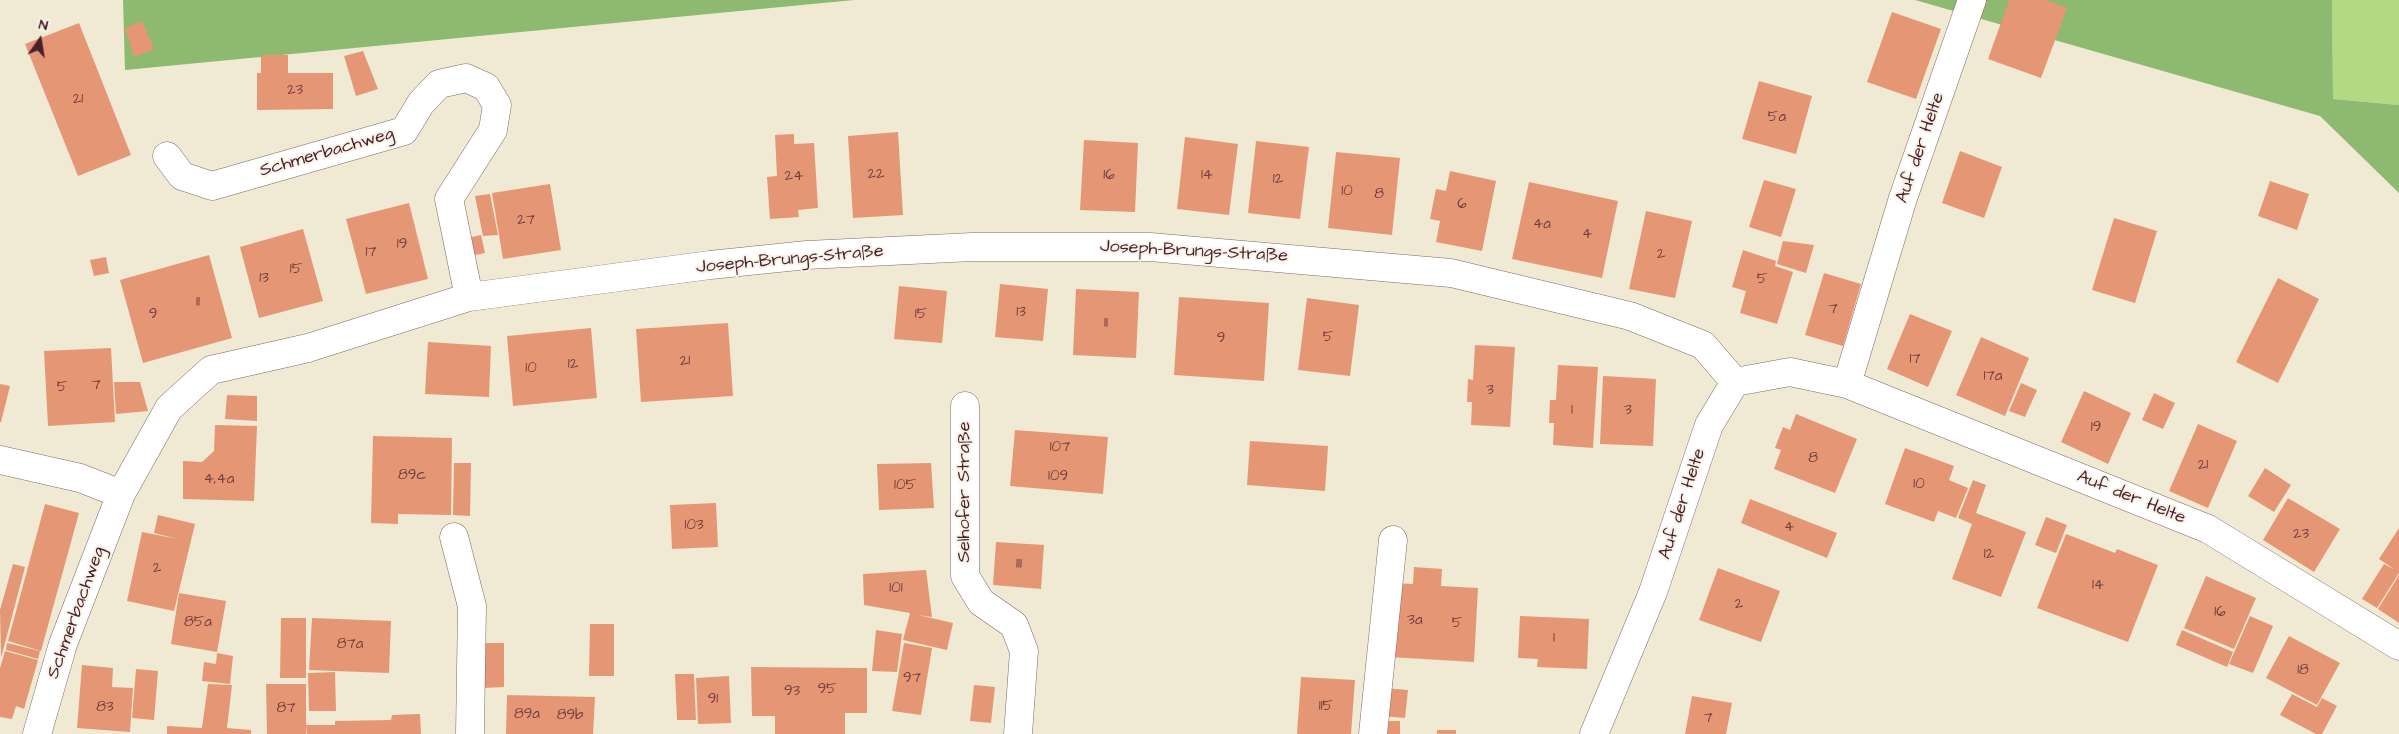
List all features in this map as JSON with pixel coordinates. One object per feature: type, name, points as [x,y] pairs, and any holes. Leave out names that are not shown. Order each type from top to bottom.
[{"type":"street","name":"Auf der Helte","points":[[1847,384],[1903,198],[1972,0]]},
{"type":"street","name":"Schmerbachweg","points":[[167,156],[182,176],[212,186],[404,130],[421,103],[439,84],[466,78],[486,87],[497,105],[493,130],[449,199],[469,297]]},
{"type":"street","name":"Joseph-Brungs-Straße","points":[[627,277],[710,265],[807,255],[972,247],[1150,247],[1451,272],[1630,316],[1703,345],[1735,382]]},
{"type":"street","name":"Schmerbachweg","points":[[37,734],[63,644],[121,494],[169,408],[211,370],[308,348],[469,297],[627,277]]},
{"type":"street","name":"Auf der Helte","points":[[1594,734],[1653,592],[1709,425],[1735,382],[1790,372],[1847,384],[2208,528],[2399,646]]},
{"type":"street","name":"Selhofer Straße","points":[[964,406],[965,576],[981,602],[1014,625],[1024,651],[1018,734]]},
{"type":"street","points":[[0,460],[80,478],[121,494]]},
{"type":"street","points":[[454,537],[472,606],[470,734]]},
{"type":"street","points":[[1373,734],[1393,540]]},
{"type":"green space","points":[[123,0],[854,0],[125,70]]},
{"type":"green space","points":[[1915,0],[2332,0],[2333,99],[2399,105],[2399,193],[2320,116]]},
{"type":"green space","points":[[2332,0],[2399,0],[2399,105],[2333,99]]},
{"type":"building","points":[[2009,0],[2046,0],[2067,8],[2041,78],[1988,59]]},
{"type":"building","points":[[1892,12],[1941,29],[1916,99],[1867,82]]},
{"type":"building","points":[[142,21],[154,49],[134,57],[125,28]]},
{"type":"building","points":[[79,23],[131,155],[78,176],[25,44]]},
{"type":"building","points":[[363,51],[378,89],[356,96],[344,56]]},
{"type":"building","points":[[261,55],[288,55],[288,73],[333,73],[333,109],[257,110],[257,73],[261,73]]},
{"type":"building","points":[[1759,81],[1812,96],[1796,154],[1742,139]]},
{"type":"building","points":[[898,132],[903,215],[853,218],[848,136]]},
{"type":"building","points":[[794,134],[794,144],[814,143],[818,208],[798,210],[799,217],[770,219],[767,177],[777,176],[775,135]]},
{"type":"building","points":[[1185,137],[1238,144],[1229,215],[1177,209]]},
{"type":"building","points":[[1084,140],[1138,143],[1135,212],[1080,210]]},
{"type":"building","points":[[1256,141],[1309,147],[1300,219],[1248,213]]},
{"type":"building","points":[[1960,151],[2002,167],[1984,218],[1942,203]]},
{"type":"building","points":[[1336,152],[1400,158],[1392,235],[1328,228]]},
{"type":"building","points":[[1450,171],[1496,181],[1482,251],[1436,242],[1440,221],[1430,219],[1436,189],[1446,191]]},
{"type":"building","points":[[1764,180],[1796,189],[1781,237],[1749,227]]},
{"type":"building","points":[[2270,181],[2309,194],[2297,230],[2258,216]]},
{"type":"building","points":[[1529,182],[1618,201],[1602,278],[1512,259]]},
{"type":"building","points":[[550,184],[561,250],[503,259],[492,193]]},
{"type":"building","points":[[490,194],[498,235],[483,236],[475,196]]},
{"type":"building","points":[[409,203],[428,279],[366,294],[346,219]]},
{"type":"building","points":[[1646,211],[1692,221],[1675,298],[1629,289]]},
{"type":"building","points":[[2114,218],[2157,231],[2135,303],[2092,290]]},
{"type":"building","points":[[303,229],[323,301],[259,318],[240,247]]},
{"type":"building","points":[[481,235],[485,253],[471,256],[467,238]]},
{"type":"building","points":[[1783,241],[1814,245],[1806,273],[1777,264]]},
{"type":"building","points":[[1743,250],[1776,261],[1775,266],[1793,272],[1777,324],[1740,313],[1746,291],[1732,287]]},
{"type":"building","points":[[209,255],[232,338],[143,363],[120,280]]},
{"type":"building","points":[[106,257],[109,273],[94,276],[90,260]]},
{"type":"building","points":[[1824,273],[1861,284],[1843,346],[1805,335]]},
{"type":"building","points":[[2278,278],[2319,299],[2278,383],[2236,362]]},
{"type":"building","points":[[1000,284],[1048,289],[1043,341],[995,337]]},
{"type":"building","points":[[899,286],[947,291],[942,343],[894,339]]},
{"type":"building","points":[[1076,289],[1139,292],[1136,358],[1073,355]]},
{"type":"building","points":[[1179,297],[1269,303],[1264,381],[1174,375]]},
{"type":"building","points":[[1307,298],[1359,305],[1350,376],[1298,370]]},
{"type":"building","points":[[1910,314],[1952,331],[1928,387],[1887,369]]},
{"type":"building","points":[[728,323],[733,396],[641,402],[636,329]]},
{"type":"building","points":[[591,328],[597,398],[513,406],[507,336]]},
{"type":"building","points":[[1981,337],[2029,358],[2005,416],[1956,395]]},
{"type":"building","points":[[428,342],[491,346],[489,397],[425,394]]},
{"type":"building","points":[[1475,345],[1515,347],[1510,427],[1471,425],[1472,402],[1467,402],[1468,379],[1473,380]]},
{"type":"building","points":[[111,348],[115,422],[48,426],[44,351]]},
{"type":"building","points":[[1558,365],[1598,367],[1593,448],[1553,445],[1554,423],[1549,423],[1550,400],[1556,400]]},
{"type":"building","points":[[1603,376],[1656,379],[1653,446],[1600,444]]},
{"type":"building","points":[[114,382],[140,382],[148,411],[116,414]]},
{"type":"building","points":[[2021,383],[2037,390],[2025,417],[2009,411]]},
{"type":"building","points":[[0,384],[10,386],[1,422],[0,422]]},
{"type":"building","points":[[2084,391],[2131,413],[2108,464],[2061,442]]},
{"type":"building","points":[[2154,393],[2175,403],[2163,429],[2142,420]]},
{"type":"building","points":[[227,395],[257,396],[257,421],[225,419]]},
{"type":"building","points":[[1796,414],[1857,439],[1835,493],[1774,469],[1781,450],[1775,448],[1783,427],[1790,430]]},
{"type":"building","points":[[2198,424],[2237,441],[2208,508],[2169,491]]},
{"type":"building","points":[[215,425],[257,426],[254,501],[183,499],[183,461],[202,462],[214,451]]},
{"type":"building","points":[[1015,430],[1108,437],[1103,494],[1010,486]]},
{"type":"building","points":[[373,436],[452,438],[451,515],[398,514],[398,524],[371,523]]},
{"type":"building","points":[[1250,441],[1328,446],[1325,491],[1247,485]]},
{"type":"building","points":[[1905,448],[1954,466],[1949,480],[1968,488],[1956,518],[1938,511],[1934,522],[1885,504]]},
{"type":"building","points":[[454,463],[471,463],[470,516],[453,515]]},
{"type":"building","points":[[931,463],[934,508],[879,510],[877,464]]},
{"type":"building","points":[[2265,468],[2291,485],[2274,512],[2248,496]]},
{"type":"building","points":[[1973,480],[1986,485],[1976,513],[2026,532],[2001,597],[1952,579],[1972,524],[1958,518]]},
{"type":"building","points":[[2288,498],[2340,529],[2314,572],[2263,540]]},
{"type":"building","points":[[1750,499],[1837,533],[1827,558],[1741,523]]},
{"type":"building","points":[[716,503],[718,547],[672,549],[670,505]]},
{"type":"building","points":[[45,504],[79,513],[41,651],[8,641]]},
{"type":"building","points":[[158,515],[195,524],[174,611],[127,601],[142,532],[178,539],[154,533]]},
{"type":"building","points":[[2046,517],[2067,525],[2056,553],[2035,545]]},
{"type":"building","points":[[2399,528],[2399,573],[2377,608],[2362,599],[2384,564],[2394,569],[2379,559]]},
{"type":"building","points":[[2066,534],[2115,553],[2117,549],[2158,565],[2128,642],[2037,608]]},
{"type":"building","points":[[996,542],[1044,545],[1041,589],[993,585]]},
{"type":"building","points":[[13,564],[25,567],[1,658],[0,610]]},
{"type":"building","points":[[1414,567],[1442,569],[1441,586],[1478,588],[1474,662],[1389,657],[1394,583],[1413,584]]},
{"type":"building","points":[[1718,568],[1780,591],[1761,642],[1699,620]]},
{"type":"building","points":[[926,570],[932,617],[918,615],[953,623],[947,650],[903,640],[910,613],[864,605],[863,574]]},
{"type":"building","points":[[2399,575],[2399,623],[2378,609]]},
{"type":"building","points":[[2206,576],[2256,598],[2234,649],[2184,628]]},
{"type":"building","points":[[179,593],[226,601],[217,652],[171,644]]},
{"type":"building","points":[[1520,616],[1589,619],[1587,669],[1537,667],[1538,659],[1518,658]]},
{"type":"building","points":[[2250,616],[2273,626],[2253,673],[2229,664]]},
{"type":"building","points":[[281,618],[306,618],[306,678],[280,678]]},
{"type":"building","points":[[312,618],[391,621],[389,673],[309,670]]},
{"type":"building","points":[[590,624],[614,624],[614,676],[589,676]]},
{"type":"building","points":[[876,630],[902,634],[897,672],[872,671]]},
{"type":"building","points":[[2182,630],[2233,652],[2227,667],[2176,645]]},
{"type":"building","points":[[2289,636],[2340,663],[2317,705],[2266,678]]},
{"type":"building","points":[[7,643],[40,651],[38,659],[6,650]]},
{"type":"building","points":[[483,643],[504,643],[504,687],[483,688]]},
{"type":"building","points":[[904,643],[932,648],[921,715],[892,711]]},
{"type":"building","points":[[5,651],[38,660],[24,709],[16,706],[12,719],[0,717],[0,668]]},
{"type":"building","points":[[217,653],[233,656],[230,684],[202,681],[204,662],[216,664]]},
{"type":"building","points":[[82,665],[113,668],[112,687],[133,688],[130,732],[77,728]]},
{"type":"building","points":[[751,667],[867,668],[867,713],[845,713],[845,734],[775,734],[775,716],[752,716]]},
{"type":"building","points":[[136,669],[158,671],[154,720],[132,718]]},
{"type":"building","points":[[335,672],[336,711],[309,711],[308,673]]},
{"type":"building","points":[[675,674],[694,674],[696,720],[677,720]]},
{"type":"building","points":[[729,676],[731,723],[698,724],[696,678]]},
{"type":"building","points":[[1301,677],[1355,680],[1351,734],[1297,734]]},
{"type":"building","points":[[208,684],[232,685],[227,728],[251,730],[251,734],[167,734],[167,726],[202,728]]},
{"type":"building","points":[[266,684],[306,684],[306,734],[267,734]]},
{"type":"building","points":[[974,685],[995,687],[991,723],[970,721]]},
{"type":"building","points":[[1384,688],[1408,690],[1405,718],[1382,716]]},
{"type":"building","points":[[2292,694],[2317,707],[2322,698],[2337,706],[2322,734],[2316,734],[2280,715]]},
{"type":"building","points":[[507,695],[595,697],[593,734],[506,734]]},
{"type":"building","points":[[1692,696],[1732,703],[1726,734],[1685,734]]},
{"type":"building","points":[[420,714],[421,734],[307,734],[306,725],[335,725],[335,721],[391,720],[392,715]]},
{"type":"building","points":[[1376,721],[1400,721],[1400,734],[1376,734]]},
{"type":"building","points":[[1437,730],[1456,730],[1456,734],[1437,734]]}]
